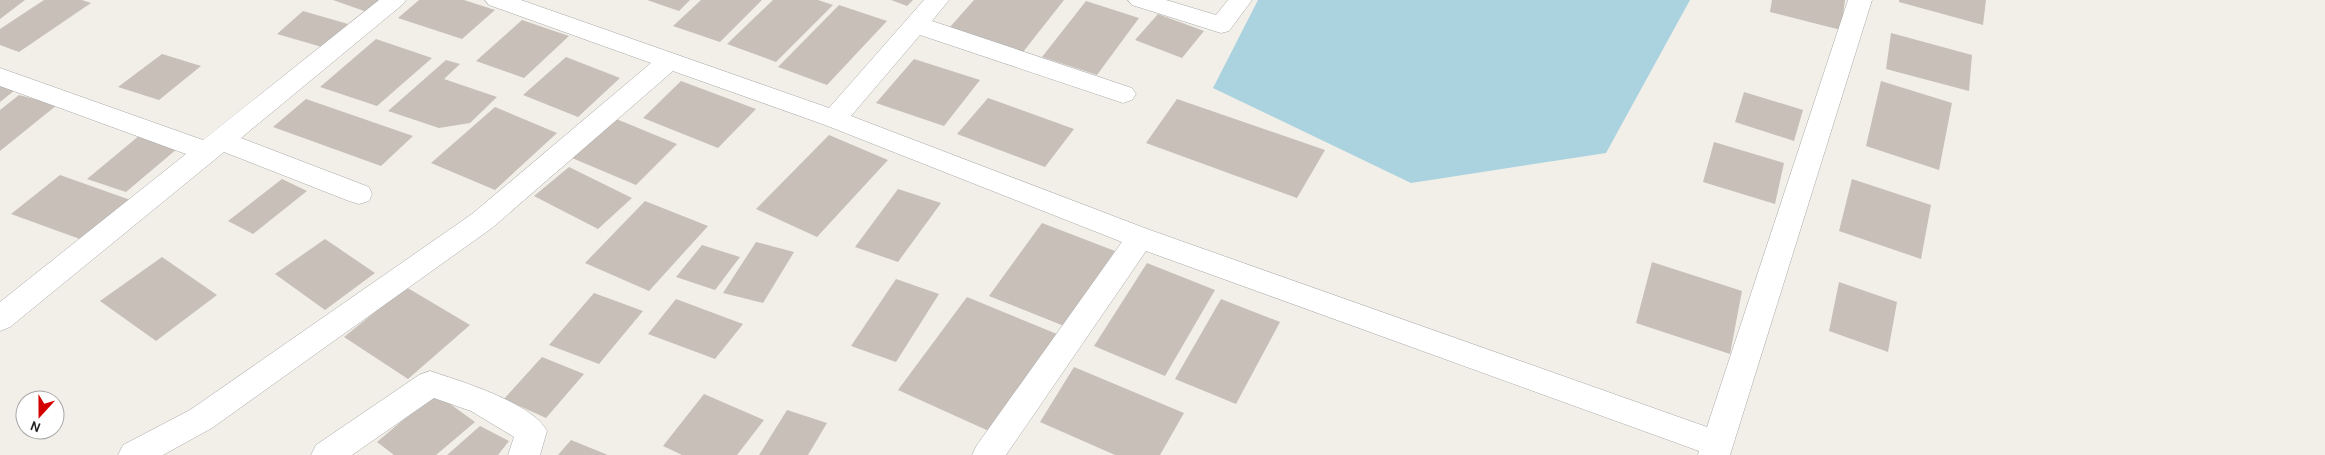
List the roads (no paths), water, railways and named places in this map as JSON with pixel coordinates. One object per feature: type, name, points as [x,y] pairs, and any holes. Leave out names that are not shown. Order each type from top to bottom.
[{"type":"street","points":[[0,319],[394,0]]},
{"type":"street","points":[[497,0],[834,119],[1140,238],[1715,450],[1860,0]]},
{"type":"street","points":[[834,119],[937,0]]},
{"type":"street","points":[[1140,0],[1221,25],[1240,0]]},
{"type":"street","points":[[916,24],[1123,94]]},
{"type":"street","points":[[134,455],[201,419],[482,221],[670,61]]},
{"type":"street","points":[[0,76],[359,194]]},
{"type":"street","points":[[988,455],[1140,238]]},
{"type":"street","points":[[327,455],[430,384],[481,401],[531,431],[524,455]]},
{"type":"water","points":[[1258,0],[1690,0],[1606,153],[1411,183],[1213,88]]}]
